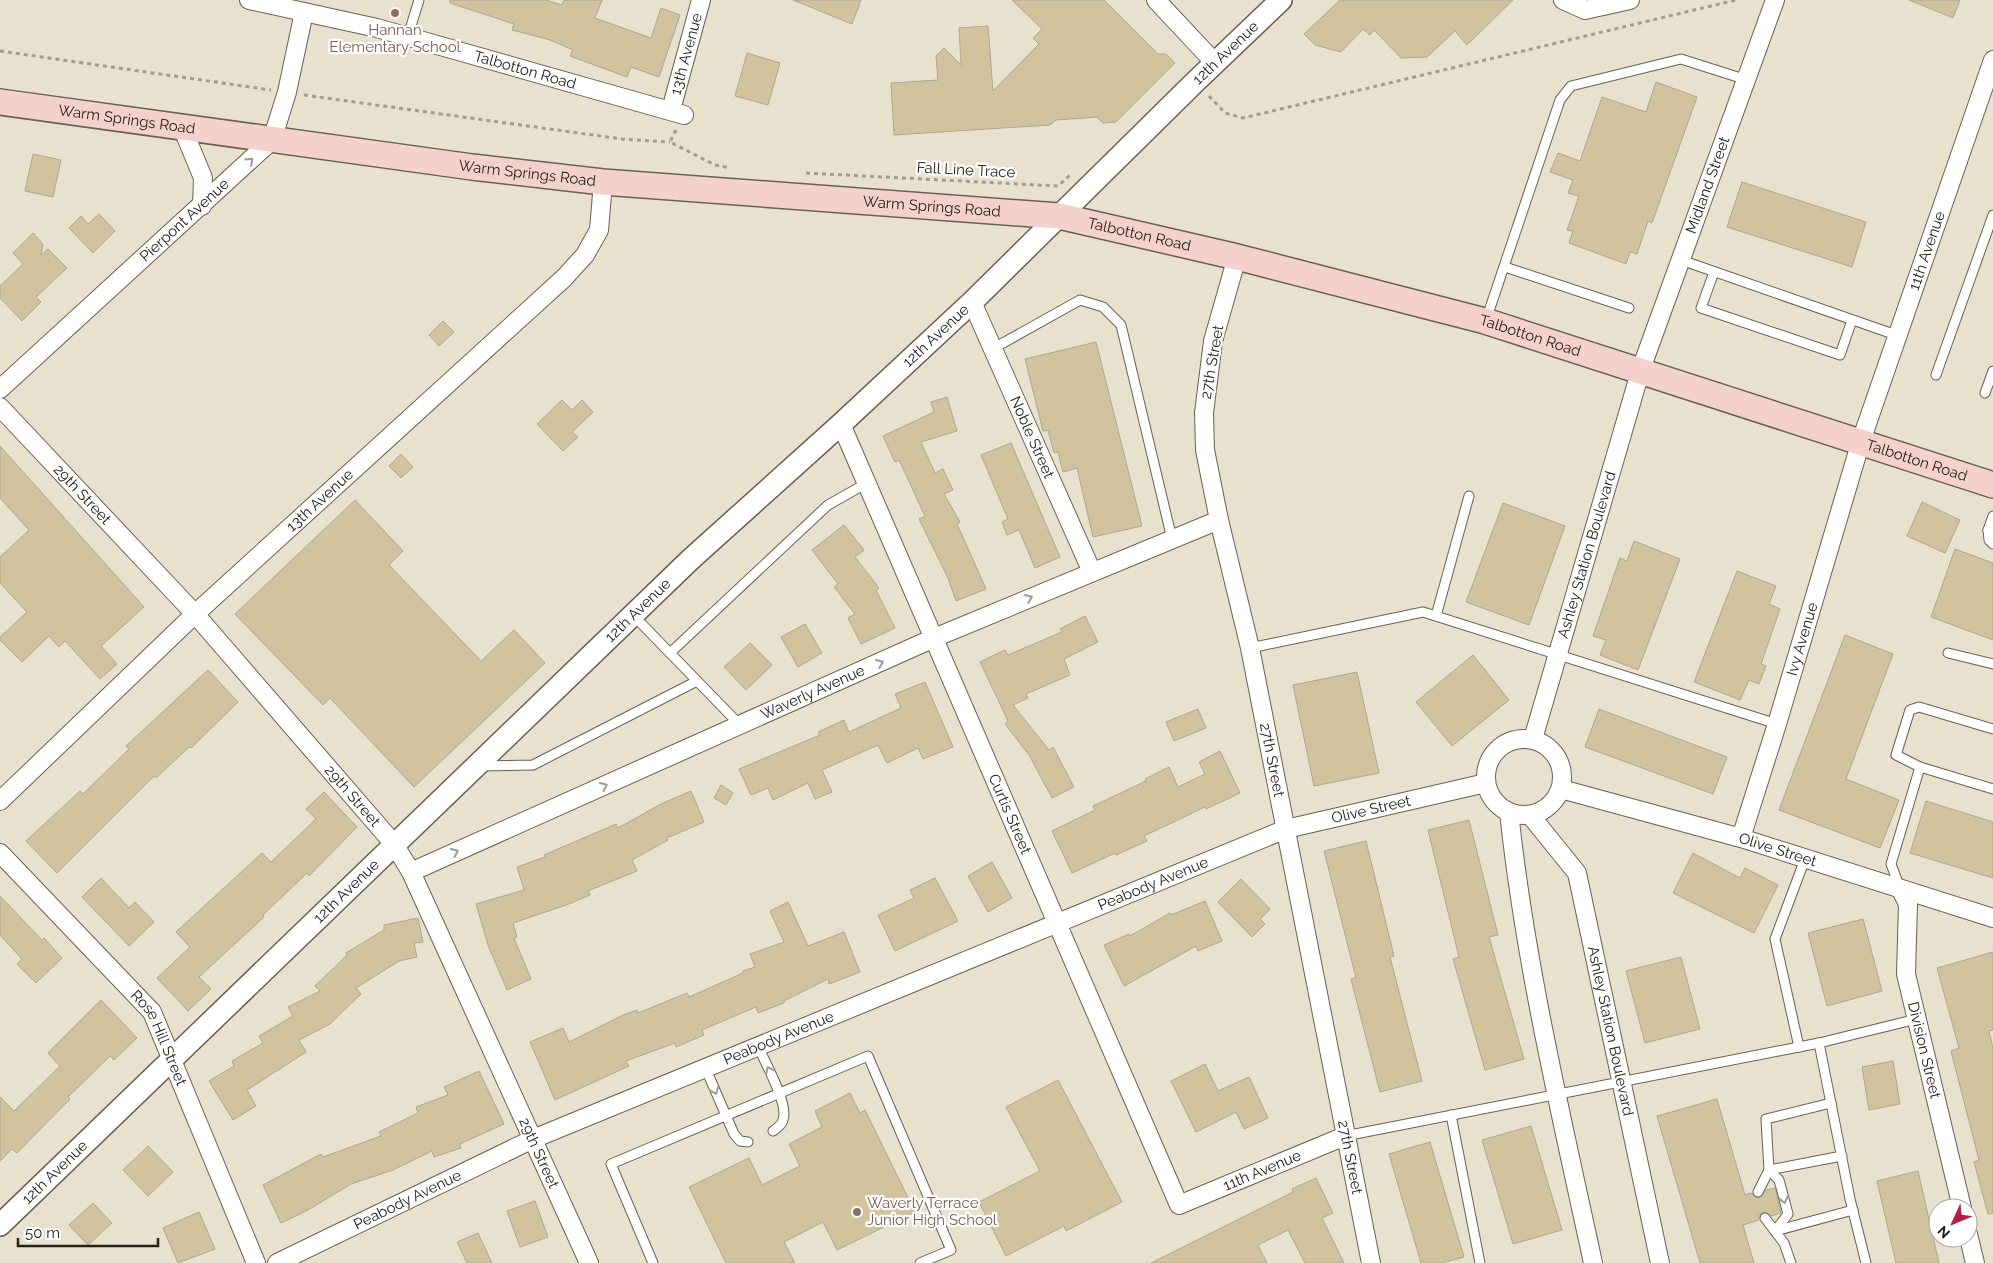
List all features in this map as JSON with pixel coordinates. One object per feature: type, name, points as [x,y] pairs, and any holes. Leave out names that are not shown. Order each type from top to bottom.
[{"type":"main road","name":"Warm Springs Road","points":[[0,102],[472,167],[603,182],[1059,216]]},
{"type":"main road","name":"Talbotton Road","points":[[1059,216],[1238,257],[1485,321],[1641,369],[1993,485]]},
{"type":"street","name":"Talbotton Road","points":[[249,0],[408,36],[678,113]]},
{"type":"street","name":"13th Avenue","points":[[678,113],[701,0]]},
{"type":"street","points":[[1156,0],[1215,63]]},
{"type":"street","name":"12th Avenue","points":[[0,1225],[691,559],[841,424],[972,302],[1194,82],[1281,0]]},
{"type":"street","points":[[1563,0],[1586,10],[1630,0]]},
{"type":"street","name":"Midland Street","points":[[1641,369],[1775,0]]},
{"type":"street","name":"Pierpont Avenue","points":[[0,389],[272,140],[287,92],[304,12]]},
{"type":"street","name":"11th Avenue","points":[[1861,441],[1896,335],[1989,82],[1993,60]]},
{"type":"street","points":[[182,128],[203,178],[202,206]]},
{"type":"street","name":"13th Avenue","points":[[0,801],[195,614],[564,278],[585,255],[599,230],[603,182]]},
{"type":"street","name":"27th Street","points":[[1238,257],[1213,341],[1204,413],[1205,450],[1219,520],[1250,648],[1371,1263]]},
{"type":"street","name":"Noble Street","points":[[972,302],[1092,572]]},
{"type":"street","name":"Ashley Station Boulevard","points":[[1533,739],[1641,369]]},
{"type":"street","name":"29th Street","points":[[0,407],[195,614],[394,844],[411,872],[589,1263]]},
{"type":"street","name":"Curtis Street","points":[[841,424],[1179,1205]]},
{"type":"street","name":"Ivy Avenue","points":[[1741,838],[1778,724],[1861,441]]},
{"type":"street","name":"Waverly Avenue","points":[[411,872],[934,638],[1219,520]]},
{"type":"street","points":[[1520,738],[1533,739],[1545,744],[1554,752],[1560,763],[1563,776],[1561,789],[1549,806],[1530,815],[1509,812],[1498,805],[1490,795],[1486,783],[1486,770],[1490,758],[1498,748],[1508,741],[1520,738]]},
{"type":"street","name":"Olive Street","points":[[1286,829],[1486,783]]},
{"type":"street","name":"Olive Street","points":[[1561,789],[1741,838],[1993,918]]},
{"type":"street","points":[[1509,812],[1517,888],[1557,1094],[1593,1263]]},
{"type":"street","name":"Ashley Station Boulevard","points":[[1530,815],[1578,873],[1620,1082],[1660,1263]]},
{"type":"street","name":"Peabody Avenue","points":[[277,1263],[533,1139],[1286,829]]},
{"type":"street","name":"Rose Hill Street","points":[[0,853],[152,1012],[256,1263]]},
{"type":"street","name":"Division Street","points":[[1901,890],[1908,904],[1906,921],[1906,974],[1960,1198]]},
{"type":"street","name":"11th Avenue","points":[[1179,1205],[1345,1136]]},
{"type":"street","points":[[1971,1248],[1975,1263]]},
{"type":"lane","points":[[408,36],[419,0]]},
{"type":"lane","points":[[1485,321],[1505,267],[1560,100],[1571,86],[1681,59],[1747,80]]},
{"type":"lane","points":[[1936,375],[1993,214]]},
{"type":"lane","points":[[1681,260],[1793,304],[1819,313],[1852,320],[1896,335]]},
{"type":"lane","points":[[1505,267],[1629,308]]},
{"type":"lane","points":[[1714,272],[1701,308],[1784,331],[1810,340],[1840,355],[1852,320]]},
{"type":"lane","points":[[994,348],[1080,300],[1103,307],[1120,325],[1172,539]]},
{"type":"lane","points":[[1985,393],[1993,371]]},
{"type":"lane","points":[[670,653],[828,505],[867,483]]},
{"type":"lane","points":[[1436,616],[1469,496]]},
{"type":"lane","points":[[1993,516],[1989,540],[1993,544]]},
{"type":"lane","points":[[1250,648],[1423,612],[1778,724]]},
{"type":"lane","points":[[634,615],[740,725]]},
{"type":"lane","points":[[1948,653],[1993,664]]},
{"type":"lane","points":[[476,766],[533,764],[697,681]]},
{"type":"lane","points":[[1993,729],[1919,707],[1910,710],[1896,754],[1920,767],[1993,789]]},
{"type":"lane","points":[[1901,890],[1891,864],[1920,767]]},
{"type":"lane","points":[[1800,1047],[1775,939],[1804,859]]},
{"type":"lane","points":[[1345,1136],[1800,1047],[1917,1018]]},
{"type":"lane","points":[[1819,1043],[1863,1262]]},
{"type":"lane","points":[[758,1046],[780,1094],[785,1114],[782,1123],[773,1131]]},
{"type":"lane","points":[[653,1263],[611,1164],[868,1056],[951,1250],[920,1263]]},
{"type":"lane","points":[[705,1067],[724,1115],[734,1134],[740,1141],[748,1142]]},
{"type":"lane","points":[[1758,1192],[1769,1170],[1766,1119],[1831,1102]]},
{"type":"lane","points":[[1451,1115],[1480,1263]]},
{"type":"lane","points":[[1769,1170],[1842,1156]]},
{"type":"lane","points":[[1769,1170],[1779,1180],[1788,1214],[1775,1231]]},
{"type":"lane","points":[[1775,1231],[1853,1210]]},
{"type":"lane","points":[[1765,1218],[1784,1243],[1791,1263]]},
{"type":"path","points":[[1194,82],[1225,113],[1243,118],[1736,0]]},
{"type":"path","points":[[0,51],[622,139],[670,142],[715,166],[737,169]]},
{"type":"path","points":[[670,142],[678,113]]},
{"type":"path","name":"Fall Line Trace","points":[[803,173],[1058,186],[1072,173]]},
{"type":"building","points":[[450,0],[546,0],[562,5],[564,0],[602,0],[595,18],[651,38],[661,8],[680,15],[659,77],[631,67],[627,77],[570,56],[573,50],[550,40],[512,30],[514,24],[450,3]]},
{"type":"building","points":[[793,0],[861,0],[852,24]]},
{"type":"building","points":[[1012,0],[1104,0],[1158,54],[1166,54],[1175,63],[1116,122],[1103,123],[1097,117],[1056,120],[1050,125],[894,135],[891,83],[938,80],[936,56],[944,48],[961,65],[959,28],[988,26],[993,91],[1039,44],[1033,38],[1042,29]]},
{"type":"building","points":[[1340,0],[1513,0],[1467,45],[1455,31],[1427,57],[1401,58],[1374,30],[1370,35],[1363,29],[1341,52],[1315,45],[1304,34]]},
{"type":"building","points":[[1909,0],[1960,0],[1953,18]]},
{"type":"building","points":[[747,53],[780,63],[768,105],[735,96]]},
{"type":"building","points":[[1656,82],[1697,97],[1652,223],[1648,221],[1637,254],[1630,252],[1626,264],[1569,243],[1573,231],[1567,230],[1579,196],[1568,193],[1573,180],[1550,172],[1558,153],[1580,161],[1602,97],[1646,112]]},
{"type":"building","points":[[33,154],[61,160],[53,197],[25,191]]},
{"type":"building","points":[[1742,182],[1866,222],[1852,267],[1727,227]]},
{"type":"building","points":[[99,214],[115,231],[93,253],[69,228],[81,216],[88,224]]},
{"type":"building","points":[[33,233],[43,244],[41,255],[48,249],[67,268],[36,297],[41,302],[22,321],[0,298],[0,286],[23,264],[13,253]]},
{"type":"building","points":[[443,321],[454,332],[439,346],[429,335]]},
{"type":"building","points":[[1096,342],[1142,526],[1093,537],[1077,468],[1063,472],[1058,452],[1054,453],[1048,430],[1043,431],[1025,359]]},
{"type":"building","points":[[947,397],[957,431],[921,442],[935,473],[943,469],[953,490],[944,494],[960,522],[957,524],[986,589],[956,601],[948,578],[919,519],[925,516],[899,460],[895,462],[883,436],[934,412],[931,402]]},
{"type":"building","points":[[562,400],[572,410],[582,400],[593,412],[572,432],[578,437],[563,451],[537,424]]},
{"type":"building","points":[[1011,443],[1060,557],[1035,568],[1019,530],[1007,535],[1002,522],[1008,519],[981,455]]},
{"type":"building","points":[[0,446],[144,607],[101,646],[117,664],[100,679],[65,641],[59,647],[49,636],[22,662],[0,640],[0,637],[27,612],[0,583],[0,557],[29,530],[0,498]]},
{"type":"building","points":[[401,454],[413,467],[401,478],[389,466]]},
{"type":"building","points":[[355,500],[403,551],[389,565],[481,661],[514,630],[545,663],[414,787],[330,698],[323,705],[235,614]]},
{"type":"building","points":[[1922,502],[1960,520],[1945,553],[1907,536]]},
{"type":"building","points":[[1503,503],[1565,526],[1529,625],[1466,602]]},
{"type":"building","points":[[844,525],[864,550],[855,557],[879,588],[876,590],[895,628],[861,644],[848,618],[855,614],[834,587],[838,584],[812,550]]},
{"type":"building","points":[[1634,541],[1680,559],[1638,670],[1600,655],[1606,640],[1593,636],[1620,558],[1627,561]]},
{"type":"building","points":[[1955,549],[1993,563],[1993,640],[1931,617]]},
{"type":"building","points":[[1737,571],[1776,586],[1769,604],[1780,609],[1761,664],[1766,666],[1759,684],[1749,680],[1740,700],[1694,682]]},
{"type":"building","points":[[1085,616],[1098,642],[1064,659],[1070,675],[1026,694],[1028,698],[1013,705],[1049,750],[1053,747],[1074,787],[1052,798],[1029,755],[1005,724],[1008,721],[980,662],[1005,650],[1008,655],[1062,632],[1060,629]]},
{"type":"building","points":[[805,624],[822,653],[798,667],[781,637]]},
{"type":"building","points":[[1845,635],[1893,654],[1846,779],[1899,800],[1880,848],[1779,810]]},
{"type":"building","points":[[750,643],[772,665],[746,690],[724,667]]},
{"type":"building","points":[[1473,655],[1509,700],[1452,746],[1416,702]]},
{"type":"building","points":[[208,670],[238,702],[191,748],[189,747],[156,778],[154,776],[57,873],[26,841],[80,791],[83,794],[129,749],[126,746]]},
{"type":"building","points":[[1357,672],[1379,773],[1314,786],[1293,685]]},
{"type":"building","points":[[925,682],[953,747],[923,759],[918,748],[887,763],[878,745],[822,770],[832,792],[815,799],[808,783],[773,800],[768,788],[751,795],[739,769],[820,735],[818,732],[844,720],[849,732],[901,708],[895,694]]},
{"type":"building","points":[[1198,709],[1206,728],[1174,741],[1166,722]]},
{"type":"building","points":[[1599,709],[1727,757],[1713,794],[1585,747]]},
{"type":"building","points":[[1220,751],[1240,793],[1206,809],[1205,807],[1144,836],[1147,841],[1116,855],[1115,853],[1072,873],[1052,831],[1095,810],[1093,806],[1146,781],[1145,779],[1169,767],[1178,787],[1205,774],[1199,762]]},
{"type":"building","points":[[721,785],[733,793],[726,805],[714,798]]},
{"type":"building","points":[[691,791],[704,822],[667,838],[668,840],[632,860],[637,871],[588,891],[590,895],[569,904],[513,923],[517,937],[514,938],[531,979],[507,990],[488,945],[476,904],[524,890],[517,867],[545,857],[544,855],[616,824],[618,828],[661,804]]},
{"type":"building","points":[[324,792],[357,827],[309,876],[307,873],[263,915],[264,917],[199,977],[211,989],[188,1011],[157,978],[190,947],[176,932],[262,853],[271,862],[316,819],[306,809]]},
{"type":"building","points":[[1926,801],[1993,822],[1993,878],[1910,853]]},
{"type":"building","points":[[1469,820],[1498,935],[1489,937],[1524,1059],[1485,1070],[1453,959],[1459,957],[1428,830]]},
{"type":"building","points":[[1366,841],[1394,956],[1390,957],[1422,1081],[1380,1092],[1351,979],[1356,978],[1324,851]]},
{"type":"building","points":[[1693,853],[1740,878],[1745,868],[1778,885],[1754,933],[1673,893]]},
{"type":"building","points":[[992,862],[1012,898],[988,912],[968,876]]},
{"type":"building","points":[[101,878],[129,908],[135,902],[154,922],[129,946],[82,897]]},
{"type":"building","points":[[935,878],[958,921],[895,951],[878,915],[914,898],[910,890]]},
{"type":"building","points":[[1241,879],[1270,909],[1260,919],[1265,924],[1252,937],[1218,902]]},
{"type":"building","points":[[0,896],[62,958],[36,983],[17,964],[22,959],[0,935]]},
{"type":"building","points":[[1205,901],[1222,941],[1198,951],[1196,946],[1124,986],[1104,945],[1129,934],[1130,936],[1170,913],[1171,915]]},
{"type":"building","points":[[788,902],[808,946],[844,932],[860,972],[829,984],[828,979],[784,1001],[784,1003],[758,1013],[756,1007],[702,1030],[704,1035],[676,1047],[675,1043],[626,1061],[629,1066],[555,1100],[530,1042],[563,1028],[569,1042],[623,1015],[637,1010],[638,1013],[687,993],[689,997],[755,967],[750,954],[784,942],[770,911]]},
{"type":"building","points":[[418,918],[423,942],[414,943],[417,957],[399,961],[356,988],[361,994],[330,1024],[299,1040],[306,1052],[247,1090],[256,1106],[233,1120],[209,1081],[234,1066],[232,1061],[263,1043],[259,1036],[293,1016],[288,1007],[320,991],[315,986],[347,955],[346,953],[384,930],[384,925]]},
{"type":"building","points":[[1863,919],[1882,991],[1827,1006],[1808,933]]},
{"type":"building","points":[[1993,952],[1993,1030],[1989,1031],[1993,1048],[1993,1213],[1988,1214],[1974,1162],[1979,1160],[1951,1051],[1959,1048],[1937,968]]},
{"type":"building","points":[[1681,957],[1700,1029],[1645,1043],[1626,971]]},
{"type":"building","points":[[101,1000],[137,1038],[114,1060],[110,1056],[68,1097],[70,1099],[17,1153],[12,1149],[0,1161],[0,1097],[14,1111],[60,1066],[48,1053]]},
{"type":"building","points":[[1893,1061],[1900,1104],[1869,1110],[1862,1067]]},
{"type":"building","points":[[1205,1064],[1218,1091],[1249,1077],[1268,1118],[1244,1129],[1236,1112],[1196,1132],[1171,1081]]},
{"type":"building","points":[[479,1071],[504,1124],[460,1144],[461,1148],[434,1157],[432,1151],[393,1170],[351,1184],[308,1210],[281,1223],[263,1185],[321,1154],[323,1157],[381,1136],[379,1132],[418,1113],[416,1107],[448,1095],[444,1087]]},
{"type":"building","points":[[1058,1080],[1122,1202],[1066,1231],[1064,1226],[1006,1256],[979,1202],[1040,1171],[1006,1107]]},
{"type":"building","points":[[850,1093],[860,1113],[865,1110],[915,1212],[837,1250],[823,1222],[784,1242],[795,1263],[726,1263],[689,1187],[749,1158],[762,1185],[800,1166],[789,1144],[822,1127],[815,1111]]},
{"type":"building","points":[[1717,1099],[1745,1195],[1752,1193],[1759,1198],[1766,1190],[1775,1188],[1781,1213],[1771,1216],[1764,1212],[1759,1215],[1759,1220],[1743,1225],[1754,1263],[1700,1263],[1657,1116]]},
{"type":"building","points":[[1531,1126],[1562,1230],[1513,1244],[1482,1140]]},
{"type":"building","points":[[1430,1142],[1464,1257],[1442,1263],[1421,1263],[1389,1154]]},
{"type":"building","points":[[148,1146],[173,1172],[148,1196],[123,1170]]},
{"type":"building","points":[[1918,1171],[1928,1215],[1928,1248],[1936,1248],[1939,1263],[1896,1263],[1877,1181]]},
{"type":"building","points":[[1316,1178],[1333,1213],[1322,1218],[1344,1263],[1305,1263],[1288,1230],[1258,1245],[1267,1263],[1151,1263],[1293,1192],[1292,1189]]},
{"type":"building","points":[[535,1201],[548,1237],[520,1247],[507,1211]]},
{"type":"building","points":[[93,1203],[112,1223],[88,1245],[69,1225]]},
{"type":"building","points":[[199,1212],[215,1249],[178,1263],[163,1228]]},
{"type":"building","points":[[478,1233],[492,1263],[467,1263],[457,1242]]},
{"type":"place","name":"Hannan Elementary School","points":[[395,13]]},
{"type":"place","name":"Waverly Terrace Junior High School","points":[[857,1212]]}]
